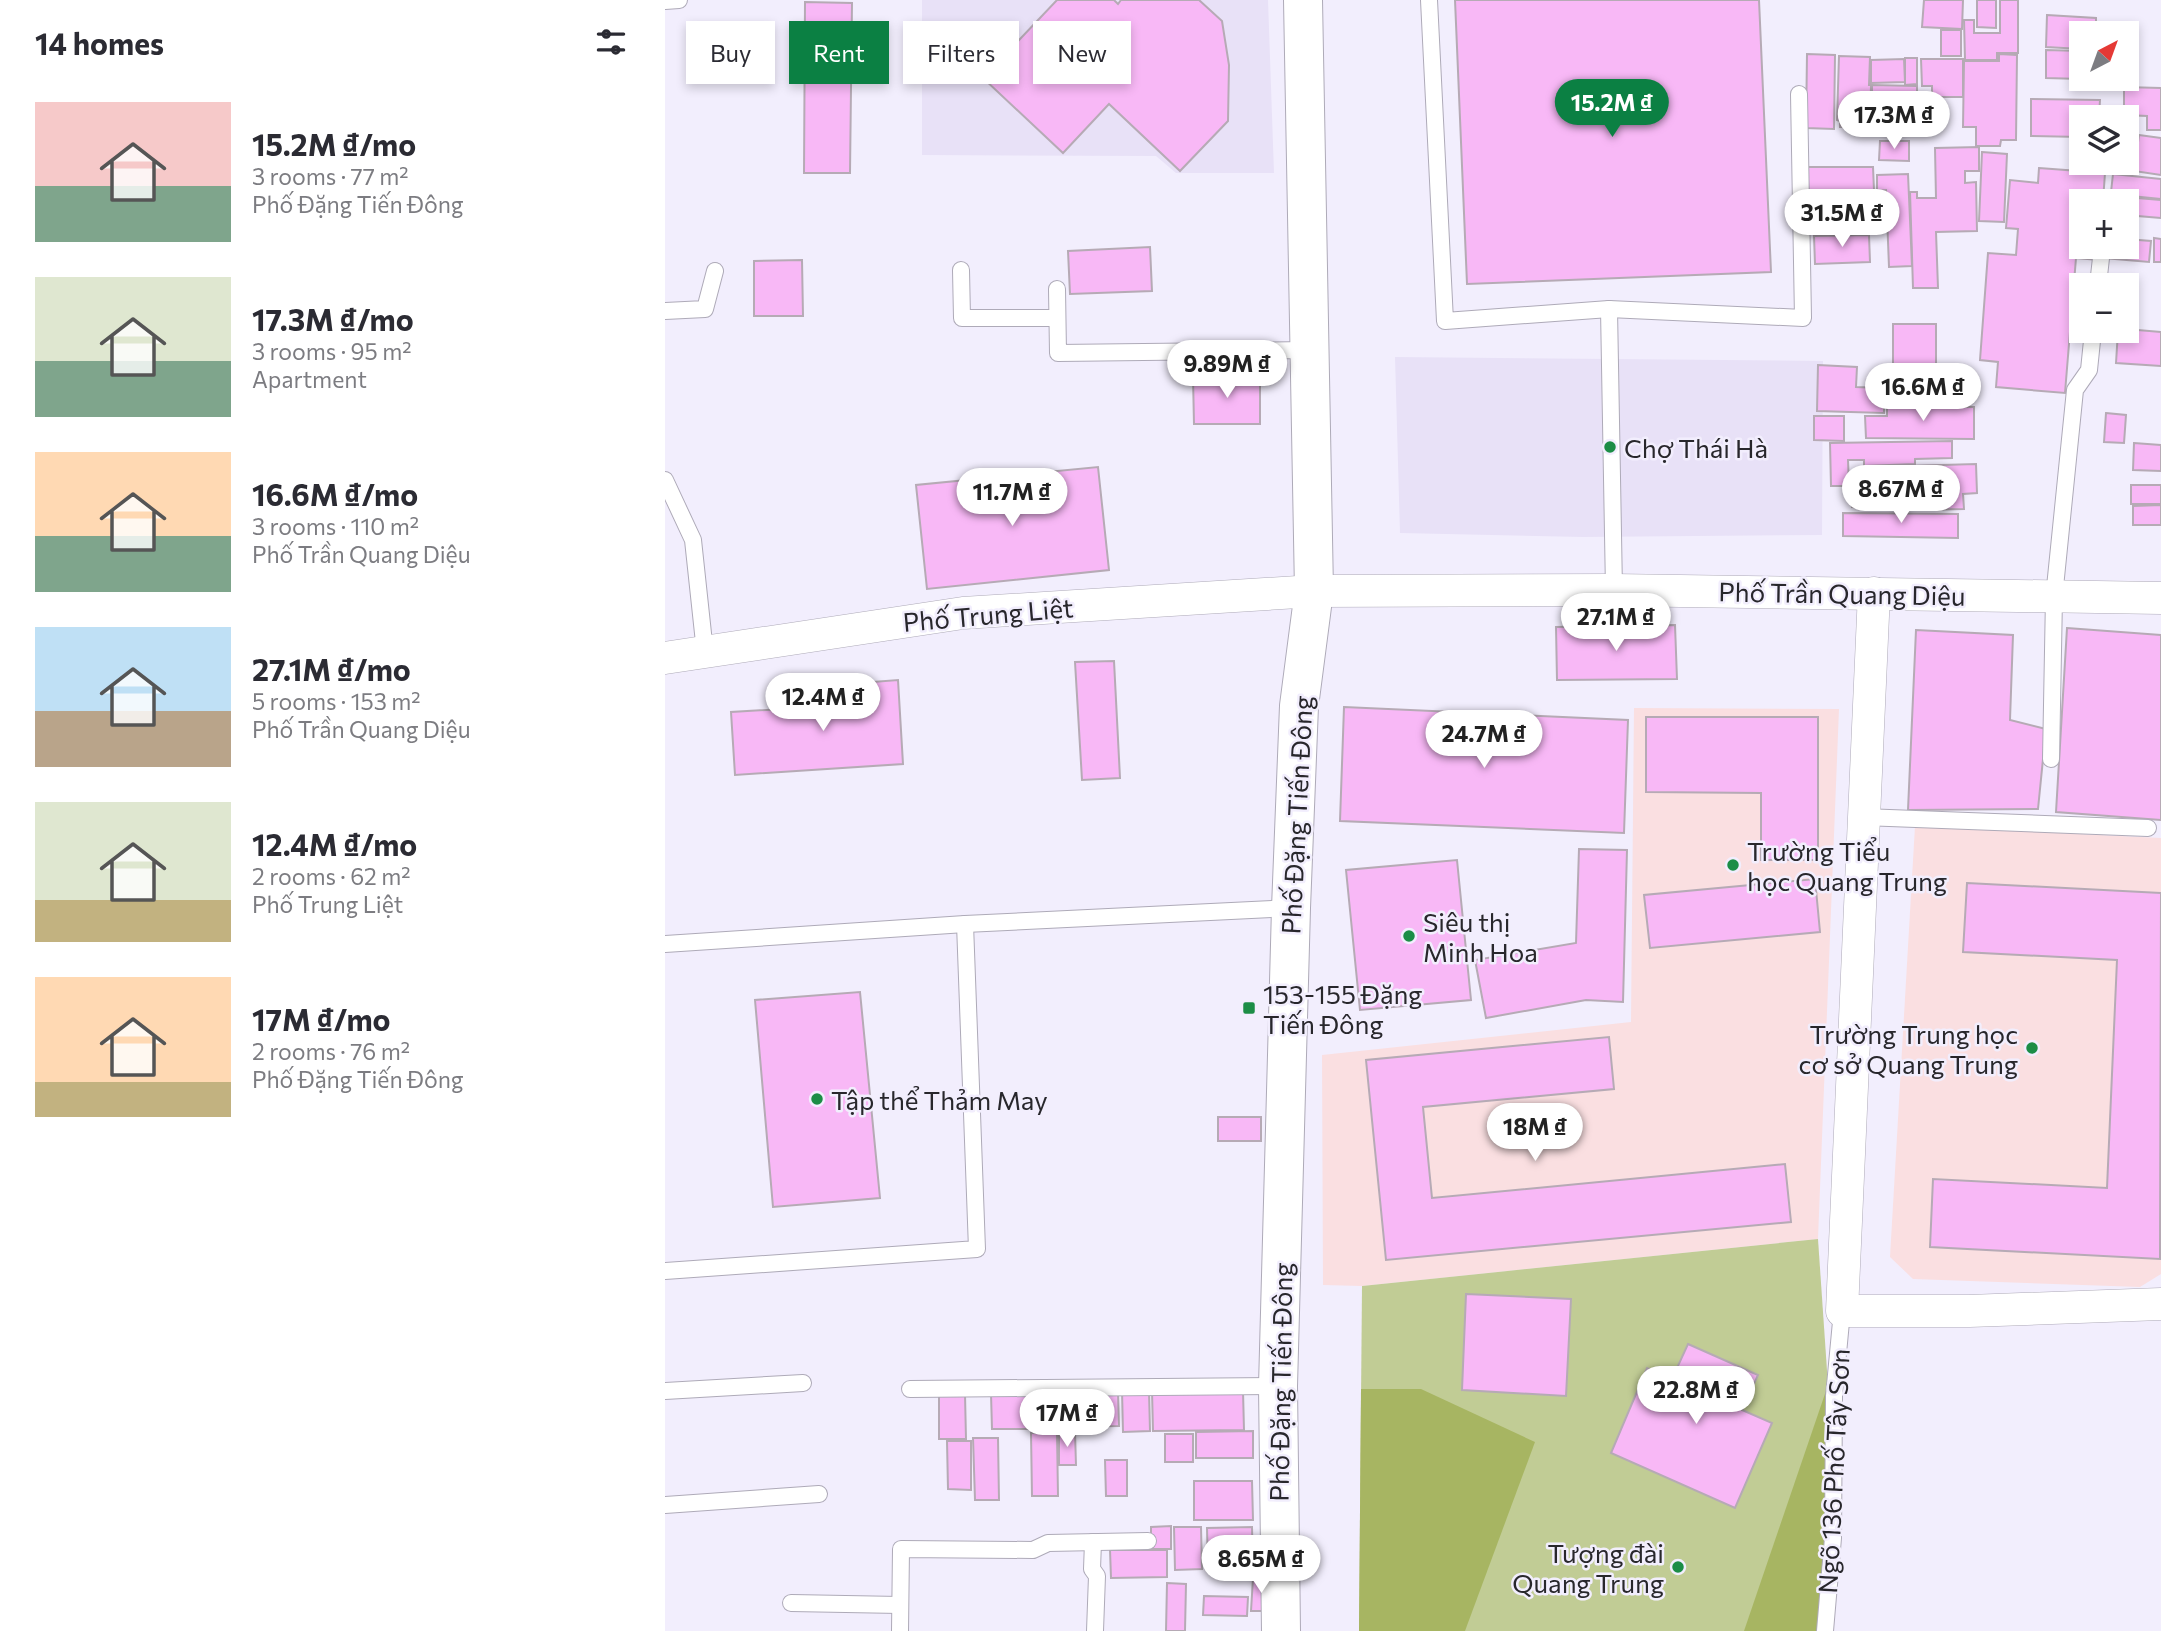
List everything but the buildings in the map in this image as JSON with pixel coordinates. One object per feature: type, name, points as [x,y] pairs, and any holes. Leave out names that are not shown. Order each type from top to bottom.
[{"type":"street","name":"Phố Đặng Tiến Đông","points":[[1281,1631],[1278,1387],[1291,908],[1299,706],[1314,591],[1303,0]]},
{"type":"street","name":"Phố Trần Quang Diệu","points":[[1314,591],[1614,590],[2161,598]]},
{"type":"street","name":"Phố Trung Liệt","points":[[665,658],[963,612],[1314,591]]},
{"type":"street","points":[[1874,593],[1842,1311],[1969,1311],[2161,1304]]},
{"type":"lane","points":[[665,1],[679,0]]},
{"type":"lane","points":[[1429,0],[1445,321],[1609,309],[1803,318],[1799,94]]},
{"type":"lane","points":[[961,270],[962,318],[1057,318]]},
{"type":"lane","points":[[665,311],[705,309],[715,271]]},
{"type":"lane","points":[[1057,289],[1058,353],[1310,350]]},
{"type":"lane","points":[[1609,309],[1614,590]]},
{"type":"lane","points":[[2051,759],[2054,597],[2075,390],[2089,370],[2092,343]]},
{"type":"lane","points":[[665,480],[693,540],[705,652]]},
{"type":"lane","points":[[1863,817],[2148,828]]},
{"type":"lane","points":[[665,944],[965,924],[1291,908]]},
{"type":"lane","points":[[665,1271],[977,1249],[965,924]]},
{"type":"lane","name":"Ngõ 136 Phố Tây Sơn","points":[[1825,1631],[1833,1538],[1834,1396],[1842,1311]]},
{"type":"lane","points":[[665,1391],[803,1383]]},
{"type":"lane","points":[[910,1389],[1278,1387]]},
{"type":"lane","points":[[665,1506],[819,1494]]},
{"type":"lane","points":[[900,1631],[901,1549],[1033,1550],[1048,1543],[1148,1541]]},
{"type":"lane","points":[[1093,1542],[1092,1570],[1097,1576],[1095,1631]]},
{"type":"lane","points":[[791,1603],[900,1605]]},
{"type":"shaded area","points":[[922,0],[1268,0],[1274,173],[1176,173],[1156,156],[922,155],[922,84],[1019,84],[1019,21],[922,21]]},
{"type":"shaded area","name":"Chợ Thái Hà","points":[[1395,357],[1823,361],[1822,535],[1583,537],[1400,533]]},
{"type":"shaded area","name":"Trường Tiểu học Quang Trung","points":[[1634,708],[1839,709],[1818,1239],[1362,1286],[1323,1285],[1322,1055],[1631,1022]]},
{"type":"shaded area","name":"Trường Trung học cơ sở Quang Trung","points":[[1915,826],[2161,838],[2161,1274],[2140,1287],[1913,1279],[1890,1257]]},
{"type":"green space","points":[[1818,1239],[1828,1385],[1822,1631],[1359,1631],[1362,1286]]},
{"type":"green space","points":[[1828,1385],[1822,1631],[1744,1631]]},
{"type":"green space","points":[[1361,1389],[1421,1389],[1535,1442],[1465,1631],[1359,1631]]},
{"type":"place","name":"Chợ Thái Hà","points":[[1610,447]]},
{"type":"place","name":"Trường Tiểu học Quang Trung","points":[[1733,865]]},
{"type":"place","name":"Siêu thị Minh Hoa","points":[[1409,936]]},
{"type":"place","name":"153-155 Đặng Tiến Đông","points":[[1249,1008]]},
{"type":"place","name":"Trường Trung học cơ sở Quang Trung","points":[[2032,1048]]},
{"type":"place","name":"Tập thể Thảm May","points":[[817,1099]]},
{"type":"place","name":"Tượng đài Quang Trung","points":[[1678,1567]]}]
